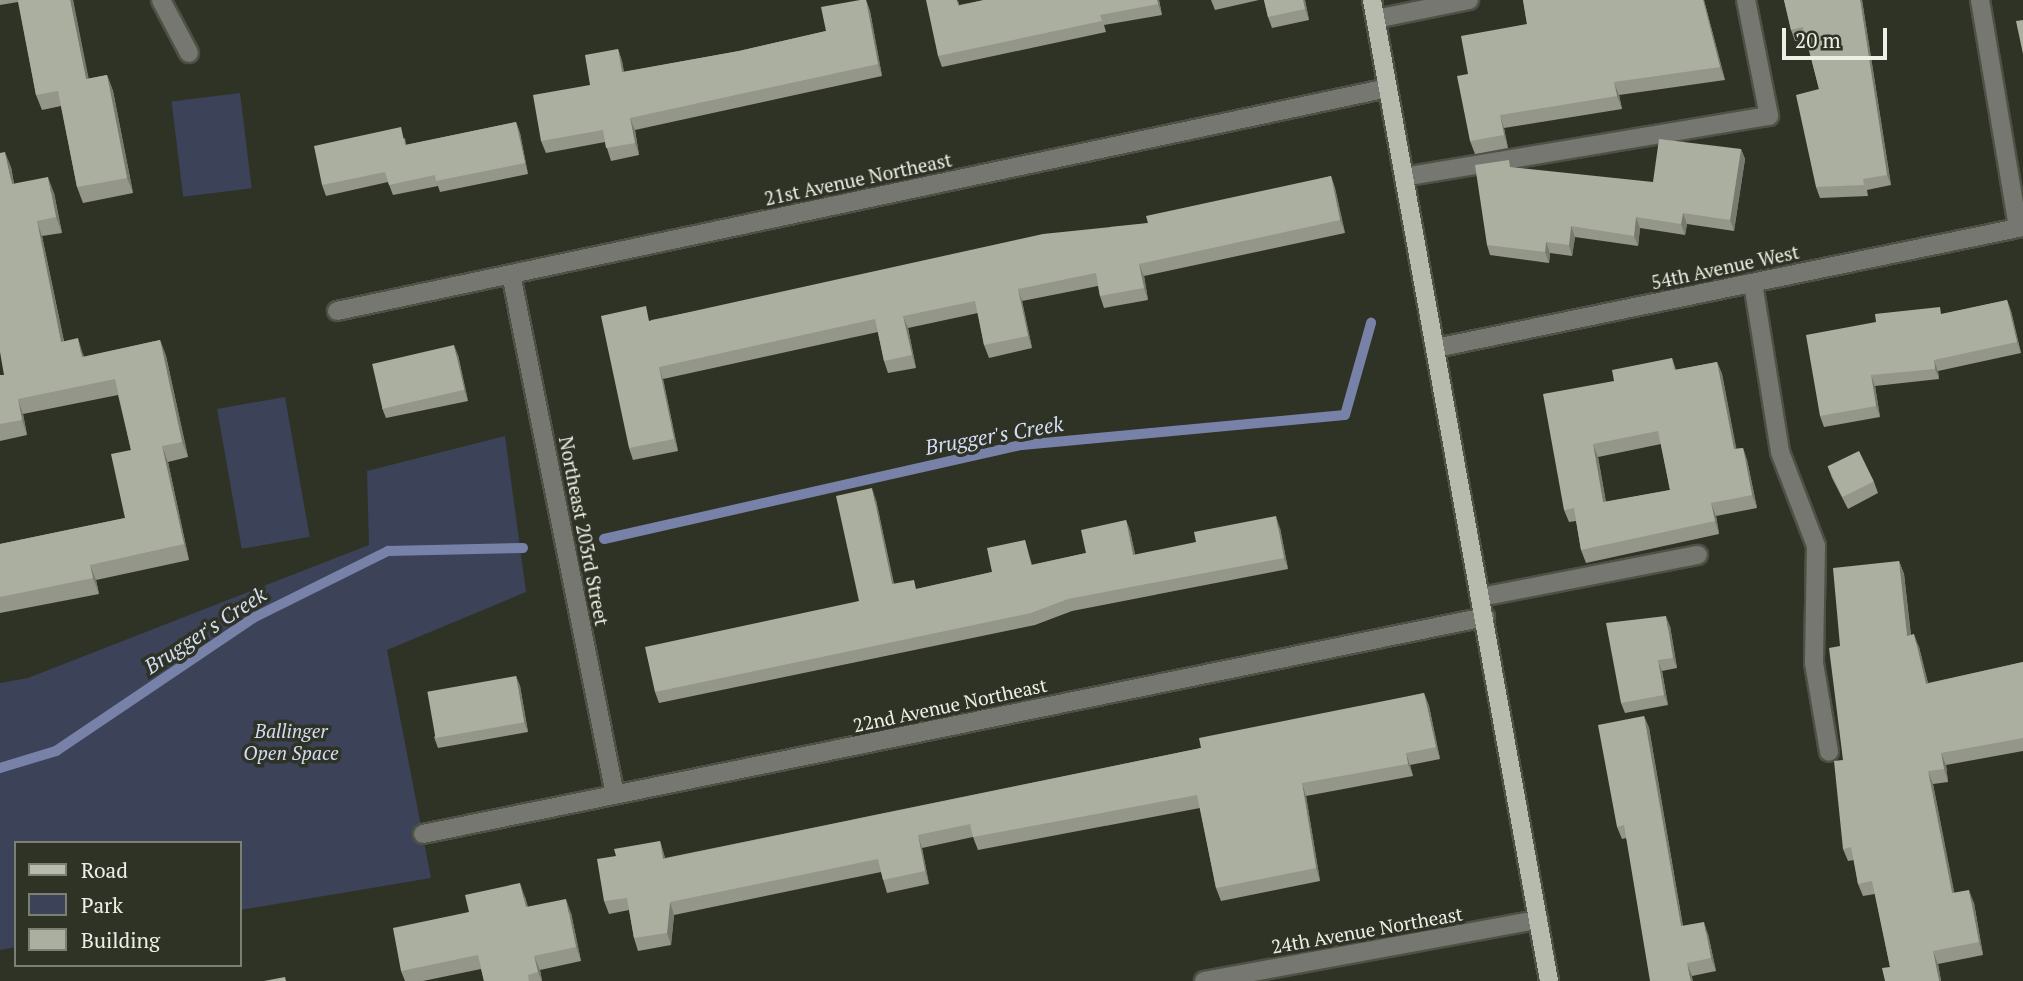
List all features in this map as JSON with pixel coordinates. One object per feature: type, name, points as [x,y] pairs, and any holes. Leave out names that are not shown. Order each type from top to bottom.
[{"type":"main road","points":[[1372,0],[1549,981]]},
{"type":"street","points":[[162,0],[189,53]]},
{"type":"street","points":[[1376,19],[1469,0]]},
{"type":"street","points":[[1404,177],[1769,116],[1746,0]]},
{"type":"street","points":[[1980,0],[2021,228]]},
{"type":"street","name":"21st Avenue Northeast","points":[[337,311],[1388,88]]},
{"type":"street","name":"54th Avenue West","points":[[1436,348],[2021,228]]},
{"type":"street","name":"Northeast 203rd Street","points":[[511,274],[615,795]]},
{"type":"street","points":[[1753,283],[1780,452],[1816,546],[1814,663],[1829,752]]},
{"type":"street","points":[[1481,597],[1698,555]]},
{"type":"street","name":"22nd Avenue Northeast","points":[[423,834],[1485,617]]},
{"type":"street","name":"24th Avenue Northeast","points":[[1204,981],[1538,920]]},
{"type":"green space","points":[[240,93],[252,188],[183,197],[172,101]]},
{"type":"green space","points":[[285,397],[310,537],[242,549],[217,409]]},
{"type":"green space","name":"Ballinger Open Space","points":[[505,436],[526,592],[387,650],[431,878],[242,910],[242,841],[14,841],[14,947],[0,950],[0,683],[28,678],[369,545],[367,471]]},
{"type":"building","points":[[18,0],[70,0],[86,79],[107,75],[127,178],[77,187],[58,91],[36,95]]},
{"type":"building","points":[[866,0],[878,64],[630,118],[635,143],[606,148],[603,130],[541,141],[533,95],[590,85],[585,55],[618,49],[622,72],[739,51],[826,31],[821,7]]},
{"type":"building","points":[[926,0],[957,0],[958,6],[984,0],[1157,0],[1158,4],[1100,15],[1102,21],[938,56]]},
{"type":"building","points":[[1264,0],[1303,0],[1305,9],[1268,17]]},
{"type":"building","points":[[1523,0],[1703,0],[1720,67],[1614,82],[1617,96],[1500,115],[1504,135],[1470,141],[1457,76],[1468,74],[1461,36],[1527,24]]},
{"type":"building","points":[[1784,0],[1860,0],[1887,175],[1863,179],[1864,185],[1816,187],[1796,95],[1819,89],[1803,27],[1791,30]]},
{"type":"building","points":[[2023,20],[2023,54],[2016,21]]},
{"type":"building","points":[[516,122],[525,163],[436,181],[435,175],[389,185],[385,172],[322,185],[314,146],[401,127],[405,145]]},
{"type":"building","points":[[1659,139],[1741,149],[1730,220],[1683,213],[1681,224],[1636,217],[1634,236],[1571,226],[1569,245],[1546,242],[1545,252],[1487,245],[1475,165],[1509,160],[1510,167],[1653,182]]},
{"type":"building","points":[[5,152],[12,184],[48,177],[56,217],[37,221],[61,342],[78,338],[82,357],[160,340],[182,442],[162,446],[184,544],[90,565],[93,578],[0,597],[0,544],[125,518],[111,454],[131,450],[115,379],[18,399],[22,420],[0,424],[0,375],[4,375],[0,352],[0,153]]},
{"type":"building","points":[[1331,176],[1340,220],[1139,264],[1144,288],[1100,296],[1096,273],[1018,289],[1028,336],[984,345],[975,301],[903,316],[912,355],[884,361],[875,319],[659,367],[674,439],[629,448],[601,316],[646,306],[649,321],[1043,234],[1148,223],[1146,216]]},
{"type":"building","points":[[2007,300],[2017,342],[1934,360],[1935,369],[1871,375],[1876,406],[1820,416],[1806,335],[1876,322],[1875,314],[1940,307],[1941,314]]},
{"type":"building","points":[[454,345],[464,390],[383,409],[372,364]]},
{"type":"building","points":[[1672,358],[1674,370],[1717,362],[1734,449],[1743,448],[1752,495],[1711,503],[1715,521],[1581,550],[1574,508],[1564,510],[1543,394],[1614,381],[1612,370]],"holes":[[[1658,431],[1670,490],[1603,502],[1593,444]]]},
{"type":"building","points":[[1859,451],[1874,482],[1842,497],[1828,466]]},
{"type":"building","points":[[872,488],[892,584],[914,580],[916,589],[992,572],[987,548],[1025,540],[1031,565],[1086,553],[1081,530],[1126,520],[1133,555],[1196,542],[1194,532],[1276,516],[1284,558],[1068,599],[1031,613],[655,692],[645,647],[859,601],[836,496]]},
{"type":"building","points":[[1899,561],[1907,636],[1914,634],[1926,684],[2023,662],[2023,738],[1941,753],[1944,769],[1928,771],[1952,893],[1969,890],[1979,942],[1933,951],[1939,981],[1885,981],[1882,968],[1890,967],[1872,881],[1858,884],[1851,847],[1843,849],[1834,761],[1843,760],[1829,648],[1840,646],[1833,568]]},
{"type":"building","points":[[1666,616],[1673,658],[1658,660],[1664,695],[1621,703],[1606,623]]},
{"type":"building","points":[[516,676],[524,722],[436,738],[427,692]]},
{"type":"building","points":[[1424,693],[1436,747],[1406,753],[1408,764],[1302,783],[1316,868],[1216,888],[1197,795],[973,837],[970,824],[918,835],[925,871],[883,880],[878,859],[670,902],[667,933],[634,938],[627,898],[604,901],[597,859],[616,856],[614,849],[660,841],[663,859],[1201,748],[1199,738]]},
{"type":"building","points":[[1644,716],[1681,926],[1704,922],[1711,958],[1687,963],[1691,981],[1650,981],[1624,825],[1617,827],[1598,725]]},
{"type":"building","points":[[520,883],[526,907],[566,899],[576,947],[534,956],[538,972],[528,975],[529,981],[484,981],[478,955],[401,971],[393,928],[469,912],[465,895]]},
{"type":"building","points":[[285,977],[286,981],[264,981]]},
{"type":"waterway","name":"Brugger's Creek","points":[[604,539],[1022,445],[1345,415],[1371,323]]},
{"type":"waterway","name":"Brugger's Creek","points":[[0,768],[56,751],[253,618],[388,551],[523,548]]}]
